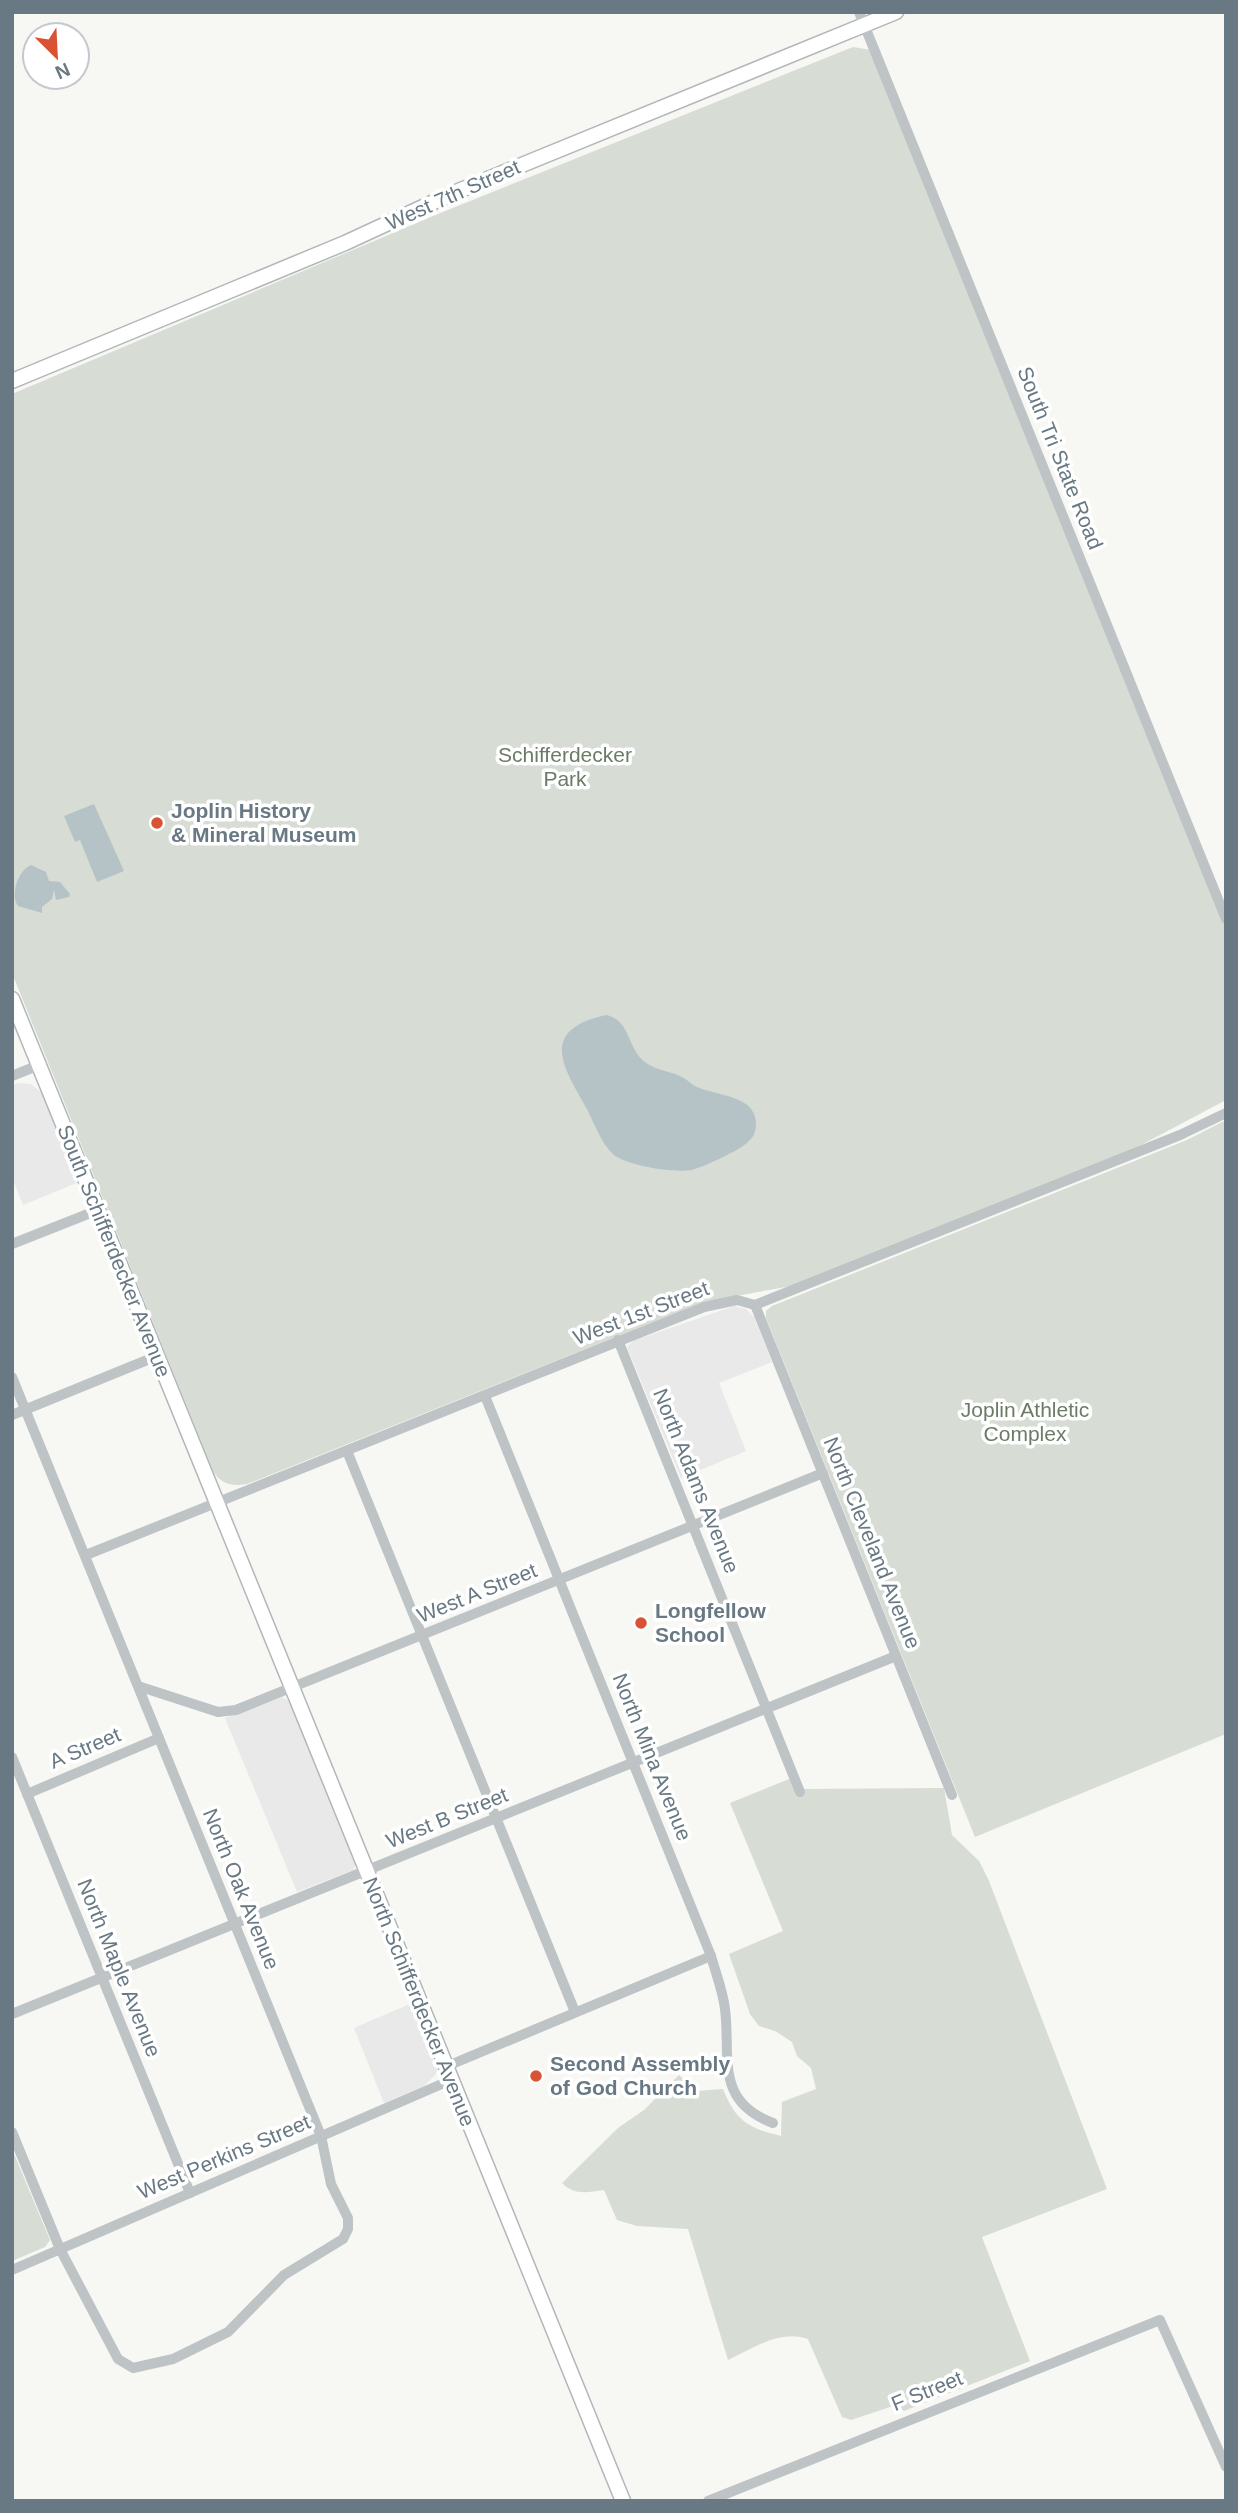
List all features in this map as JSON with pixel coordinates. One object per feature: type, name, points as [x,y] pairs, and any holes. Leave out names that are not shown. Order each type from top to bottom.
[{"type":"main road","name":"West 7th Street","points":[[12,381],[345,243],[451,194],[862,19],[896,12]]},
{"type":"main road","name":"South Schifferdecker Avenue","points":[[12,999],[216,1503]]},
{"type":"main road","name":"North Schifferdecker Avenue","points":[[216,1503],[623,2501]]},
{"type":"street","name":"South Tri State Road","points":[[862,19],[1226,919]]},
{"type":"street","points":[[12,1076],[39,1065]]},
{"type":"street","name":"West 1st Street","points":[[1210,1120],[1226,1107]]},
{"type":"street","name":"West 1st Street","points":[[86,1555],[618,1340],[719,1303],[737,1300],[755,1305],[1180,1135],[1226,1113]]},
{"type":"street","points":[[12,1244],[98,1210]]},
{"type":"street","name":"North Cleveland Avenue","points":[[755,1305],[952,1795]]},
{"type":"street","name":"North Adams Avenue","points":[[618,1340],[800,1793]]},
{"type":"street","points":[[12,1415],[157,1356]]},
{"type":"street","name":"North Oak Avenue","points":[[12,1377],[141,1687],[159,1738],[321,2136],[331,2184],[348,2218],[348,2229],[343,2239],[284,2275],[228,2332],[173,2359],[133,2368],[118,2359],[60,2249]]},
{"type":"street","name":"North Mina Avenue","points":[[485,1396],[711,1956],[725,2006],[725,2056],[732,2088],[749,2110],[773,2123]]},
{"type":"street","points":[[347,1451],[575,2012]]},
{"type":"street","name":"West A Street","points":[[141,1687],[218,1712],[236,1710],[823,1474]]},
{"type":"street","name":"West B Street","points":[[12,2014],[896,1656]]},
{"type":"street","name":"A Street","points":[[27,1794],[159,1738]]},
{"type":"street","name":"North Maple Avenue","points":[[12,1758],[190,2193]]},
{"type":"street","name":"West Perkins Street","points":[[12,2270],[321,2136],[575,2012],[711,1956]]},
{"type":"street","points":[[12,2132],[60,2249]]},
{"type":"street","name":"F Street","points":[[708,2501],[1160,2319],[1226,2467]]},
{"type":"shaded area","points":[[94,804],[124,871],[97,882],[80,840],[75,842],[64,816]]},
{"type":"shaded area","points":[[31,865],[46,872],[49,881],[60,882],[70,894],[69,897],[56,900],[54,890],[52,899],[42,907],[42,913],[18,906],[15,896],[17,883],[22,872]]},
{"type":"shaded area","points":[[606,1015],[620,1023],[639,1056],[649,1065],[684,1078],[697,1087],[734,1098],[749,1107],[756,1123],[750,1140],[729,1154],[691,1170],[651,1168],[614,1155],[602,1140],[570,1079],[562,1052],[564,1040],[571,1030]]},
{"type":"shaded area","points":[[31,1084],[43,1094],[79,1182],[23,1205],[12,1177],[12,1085]]},
{"type":"shaded area","points":[[734,1306],[746,1309],[754,1317],[772,1362],[719,1383],[746,1451],[681,1478],[627,1347],[633,1341]]},
{"type":"shaded area","points":[[282,1697],[291,1702],[356,1863],[353,1870],[297,1892],[225,1718]]},
{"type":"shaded area","points":[[412,2003],[438,2066],[436,2074],[424,2086],[384,2103],[354,2028]]},
{"type":"green space","name":"Schifferdecker Park","points":[[853,47],[871,50],[1226,928],[1226,1100],[1124,1154],[791,1286],[703,1302],[247,1484],[227,1484],[213,1471],[12,973],[12,394],[438,214]]},
{"type":"green space","name":"Joplin Athletic Complex","points":[[1226,1120],[1226,1734],[975,1837],[766,1318],[766,1311],[772,1306],[1187,1140]]},
{"type":"green space","points":[[789,1779],[805,1789],[944,1788],[952,1835],[979,1861],[989,1881],[1107,2189],[982,2237],[1030,2361],[904,2411],[896,2405],[851,2420],[842,2417],[808,2339],[787,2336],[777,2338],[728,2360],[688,2229],[637,2226],[617,2220],[604,2190],[577,2191],[562,2183],[618,2128],[644,2110],[679,2075],[696,2091],[723,2089],[733,2109],[744,2122],[781,2136],[782,2102],[816,2089],[811,2068],[797,2056],[792,2042],[775,2031],[759,2026],[750,2014],[729,1954],[783,1931],[730,1803]]},
{"type":"green space","points":[[12,2149],[50,2240],[45,2247],[12,2261]]},
{"type":"place","name":"Joplin History & Mineral Museum","points":[[157,823]]},
{"type":"place","name":"Longfellow School","points":[[641,1623]]},
{"type":"place","name":"Second Assembly of God Church","points":[[536,2076]]}]
